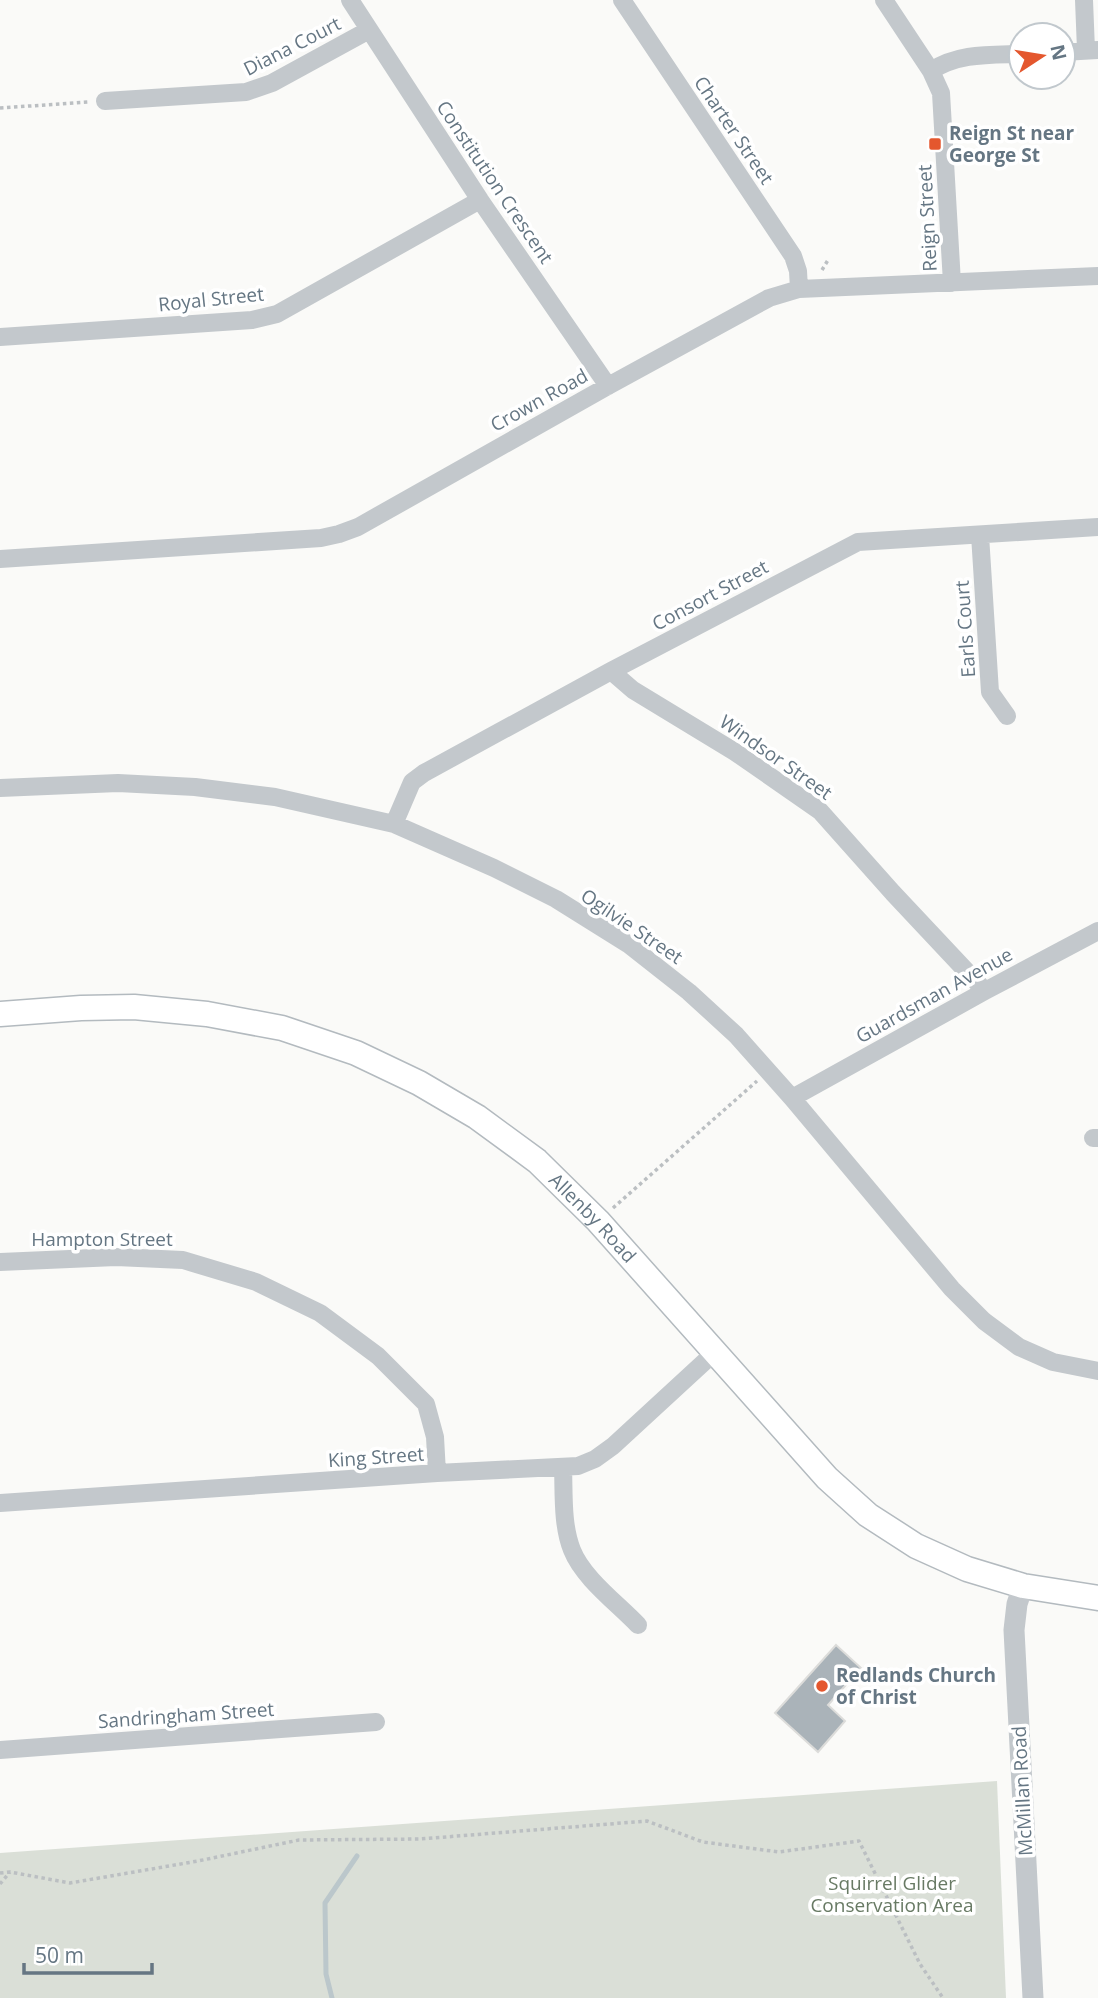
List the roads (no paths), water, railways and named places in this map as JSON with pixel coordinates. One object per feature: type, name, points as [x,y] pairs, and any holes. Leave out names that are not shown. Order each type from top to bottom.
[{"type":"main road","name":"Allenby Road","points":[[0,1013],[134,1007],[207,1014],[282,1028],[356,1053],[419,1083],[477,1116],[537,1161],[598,1221],[827,1478],[868,1515],[926,1550],[967,1569],[1023,1586],[1098,1598]]},
{"type":"street","name":"Constitution Crescent","points":[[350,0],[480,200],[608,386]]},
{"type":"street","name":"Charter Street","points":[[622,0],[793,256],[799,271],[799,289]]},
{"type":"street","name":"Reign Street","points":[[884,0],[931,71],[941,93],[952,283]]},
{"type":"street","points":[[1084,0],[1092,50]]},
{"type":"street","name":"Diana Court","points":[[105,101],[246,92],[272,83],[369,30]]},
{"type":"street","points":[[931,71],[960,57],[1007,55]]},
{"type":"street","name":"Royal Street","points":[[0,337],[252,320],[277,314],[480,200]]},
{"type":"street","name":"Crown Road","points":[[0,559],[321,538],[339,534],[370,520],[769,298],[799,289],[1098,276]]},
{"type":"street","name":"Consort Street","points":[[394,824],[412,782],[424,772],[858,542],[1098,527]]},
{"type":"street","name":"Earls Court","points":[[980,535],[990,692],[1007,716]]},
{"type":"street","name":"Windsor Street","points":[[611,671],[633,690],[735,752],[820,811],[985,991]]},
{"type":"street","name":"Ogilvie Street","points":[[0,788],[118,783],[195,787],[275,797],[394,824],[556,899],[628,944],[690,992],[736,1035],[952,1289],[984,1321],[1019,1347],[1053,1362],[1098,1371]]},
{"type":"street","name":"Guardsman Avenue","points":[[792,1098],[1098,931]]},
{"type":"street","name":"Hampton Street","points":[[0,1262],[116,1257],[183,1260],[256,1282],[320,1313],[378,1356],[426,1404],[435,1437],[437,1474]]},
{"type":"street","name":"King Street","points":[[0,1503],[578,1466],[613,1446],[714,1353]]},
{"type":"street","points":[[563,1467],[566,1527],[573,1551],[584,1570],[638,1625]]},
{"type":"street","name":"McMillan Road","points":[[1023,1586],[1017,1604],[1014,1630],[1033,1998]]},
{"type":"street","name":"Sandringham Street","points":[[0,1750],[376,1722]]},
{"type":"waterway","points":[[332,1998],[326,1974],[325,1903],[357,1856]]},
{"type":"place","name":"Reign St near George St","points":[[935,144]]},
{"type":"place","name":"Redlands Church of Christ","points":[[822,1686]]},
{"type":"park label","name":"Squirrel Glider Conservation Area","points":[[892,1894]]}]
